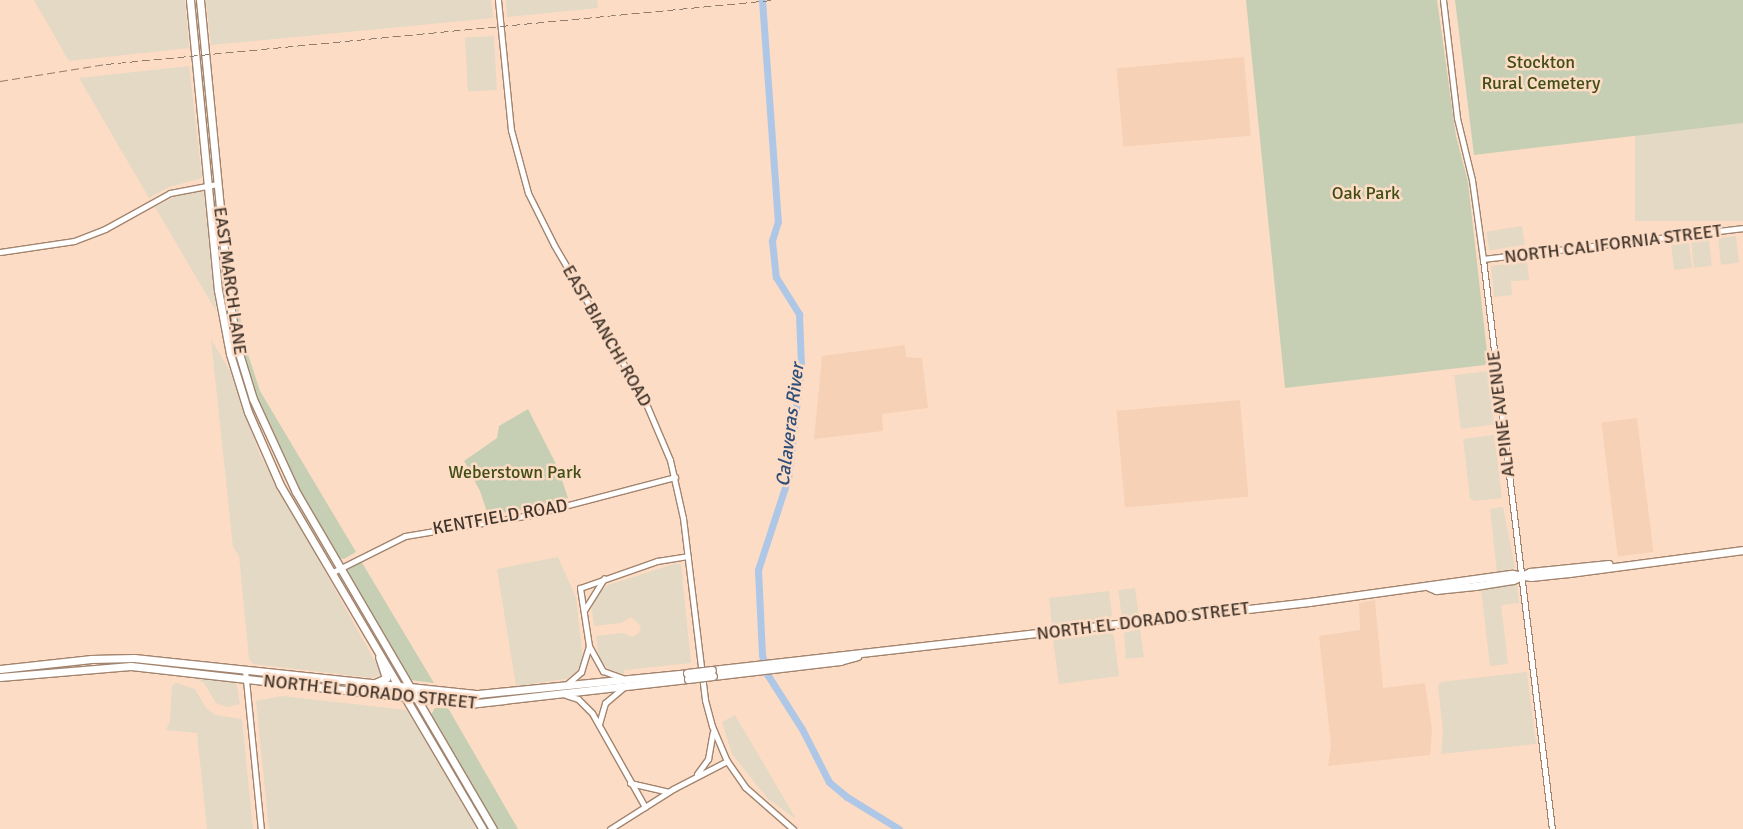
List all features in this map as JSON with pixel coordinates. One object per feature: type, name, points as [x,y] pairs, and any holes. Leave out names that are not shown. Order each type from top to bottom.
[{"type":"main road","name":"EAST MARCH LANE","points":[[190,0],[223,324],[237,380],[268,460],[374,643],[402,687],[412,699]]},
{"type":"main road","name":"EAST MARCH LANE","points":[[200,0],[217,184],[233,325],[253,399],[281,466],[411,689],[412,699]]},
{"type":"main road","name":"NORTH EL DORADO STREET","points":[[0,669],[91,659],[134,658],[411,689],[478,694],[624,679],[716,673],[1429,587],[1436,590],[1475,586],[1568,567],[1611,565],[1743,550]]},
{"type":"main road","points":[[364,684],[386,678],[374,643]]},
{"type":"main road","name":"NORTH EL DORADO STREET","points":[[0,677],[131,666],[412,699],[495,703],[624,687],[688,676]]},
{"type":"main road","points":[[412,699],[483,829]]},
{"type":"main road","points":[[412,699],[493,829]]},
{"type":"street","name":"EAST BIANCHI ROAD","points":[[498,0],[512,130],[528,193],[551,239],[644,399],[675,477],[688,556],[703,678],[713,729]]},
{"type":"street","name":"ALPINE AVENUE","points":[[1443,0],[1457,118],[1472,180],[1523,575],[1552,829]]},
{"type":"street","points":[[0,252],[74,242],[105,229],[170,193],[217,184]]},
{"type":"street","name":"NORTH CALIFORNIA STREET","points":[[1482,259],[1743,228]]},
{"type":"street","name":"KENTFIELD ROAD","points":[[332,572],[383,544],[420,531],[530,514],[675,477]]},
{"type":"street","points":[[564,686],[581,672],[589,646],[585,610],[580,588],[657,560],[688,556]]},
{"type":"street","points":[[585,610],[604,578]]},
{"type":"street","points":[[589,646],[603,671],[624,679]]},
{"type":"street","points":[[245,670],[261,829]]},
{"type":"street","points":[[598,724],[605,703],[624,687]]},
{"type":"street","points":[[566,695],[587,706],[630,783],[646,807]]},
{"type":"street","points":[[713,729],[727,761],[754,797],[793,829]]},
{"type":"street","points":[[693,778],[708,759],[713,729]]},
{"type":"street","points":[[610,829],[668,792],[727,761]]},
{"type":"street","points":[[630,783],[668,792]]},
{"type":"shaded area","points":[[34,0],[185,0],[189,48],[69,61]]},
{"type":"shaded area","points":[[206,0],[491,0],[493,18],[211,45]]},
{"type":"shaded area","points":[[506,0],[597,0],[598,8],[507,17]]},
{"type":"shaded area","points":[[494,36],[497,90],[468,91],[465,38]]},
{"type":"shaded area","points":[[1244,57],[1251,136],[1123,147],[1116,68]]},
{"type":"shaded area","points":[[189,66],[202,178],[169,187],[149,198],[79,78]]},
{"type":"shaded area","points":[[1635,123],[1743,123],[1743,221],[1635,221]]},
{"type":"shaded area","points":[[201,191],[204,194],[216,311],[155,207],[176,196]]},
{"type":"shaded area","points":[[1522,226],[1525,245],[1489,250],[1486,232]]},
{"type":"shaded area","points":[[1736,236],[1739,263],[1721,265],[1718,238]]},
{"type":"shaded area","points":[[1709,239],[1712,266],[1694,268],[1691,241]]},
{"type":"shaded area","points":[[1689,243],[1692,268],[1674,270],[1671,245]]},
{"type":"shaded area","points":[[1527,262],[1529,280],[1511,281],[1512,295],[1494,297],[1491,266]]},
{"type":"shaded area","points":[[211,339],[230,371],[260,455],[382,674],[373,678],[253,664],[249,659],[239,556],[233,547]]},
{"type":"shaded area","points":[[905,345],[906,357],[922,358],[928,408],[882,414],[883,431],[814,439],[822,356]]},
{"type":"shaded area","points":[[1488,371],[1495,425],[1461,429],[1454,375]]},
{"type":"shaded area","points":[[1240,400],[1248,497],[1125,507],[1116,411]]},
{"type":"shaded area","points":[[1637,418],[1653,552],[1618,556],[1601,422]]},
{"type":"shaded area","points":[[1494,435],[1502,498],[1474,501],[1470,498],[1463,439]]},
{"type":"shaded area","points":[[1503,507],[1515,568],[1497,572],[1490,509]]},
{"type":"shaded area","points":[[558,557],[576,598],[583,659],[577,671],[566,679],[516,686],[497,569]]},
{"type":"shaded area","points":[[677,563],[681,565],[691,663],[624,670],[624,674],[608,669],[599,658],[596,636],[623,633],[633,637],[639,633],[641,626],[631,617],[621,623],[594,626],[592,609],[596,595],[608,585]]},
{"type":"shaded area","points":[[1517,584],[1519,603],[1501,605],[1508,664],[1490,666],[1481,588]]},
{"type":"shaded area","points":[[1135,588],[1139,615],[1122,617],[1118,590]]},
{"type":"shaded area","points":[[1109,591],[1112,615],[1109,619],[1052,625],[1049,598]]},
{"type":"shaded area","points":[[1375,600],[1383,688],[1425,683],[1432,730],[1430,755],[1328,766],[1331,745],[1319,636],[1360,630],[1359,603]]},
{"type":"shaded area","points":[[1140,629],[1144,657],[1126,659],[1124,633]]},
{"type":"shaded area","points":[[1111,633],[1114,636],[1119,676],[1059,684],[1053,640]]},
{"type":"shaded area","points":[[1527,672],[1536,744],[1441,754],[1443,730],[1438,685],[1441,682]]},
{"type":"shaded area","points":[[190,675],[236,680],[240,704],[227,707],[216,703],[204,683]]},
{"type":"shaded area","points":[[176,683],[195,689],[206,708],[215,715],[242,719],[253,829],[207,829],[197,733],[166,730],[170,721],[172,686]]},
{"type":"shaded area","points":[[282,696],[407,710],[477,829],[269,829],[256,701]]},
{"type":"shaded area","points":[[735,715],[796,819],[768,799],[732,754],[722,722]]},
{"type":"green space","name":"Oak Park","points":[[1246,0],[1437,0],[1456,136],[1468,182],[1488,361],[1485,365],[1285,388]]},
{"type":"green space","name":"Stockton Rural Cemetery","points":[[1455,0],[1743,0],[1743,123],[1474,155]]},
{"type":"green space","points":[[230,273],[233,273],[244,342],[260,391],[356,552],[344,559],[338,558],[310,511],[265,422],[244,358]]},
{"type":"green space","name":"Weberstown Park","points":[[528,409],[558,468],[568,498],[527,509],[488,515],[480,491],[464,461],[497,438],[499,426]]},
{"type":"green space","points":[[361,561],[434,683],[411,680],[401,665],[347,573],[349,567]]},
{"type":"green space","points":[[435,708],[448,708],[518,829],[496,829],[431,715]]},
{"type":"waterway","name":"Calaveras River","points":[[762,0],[778,221],[772,241],[776,277],[799,314],[801,366],[788,478],[758,570],[762,655],[767,674],[802,729],[829,782],[847,797],[899,829]]},
{"type":"railway","points":[[0,81],[106,64],[772,0]]}]
